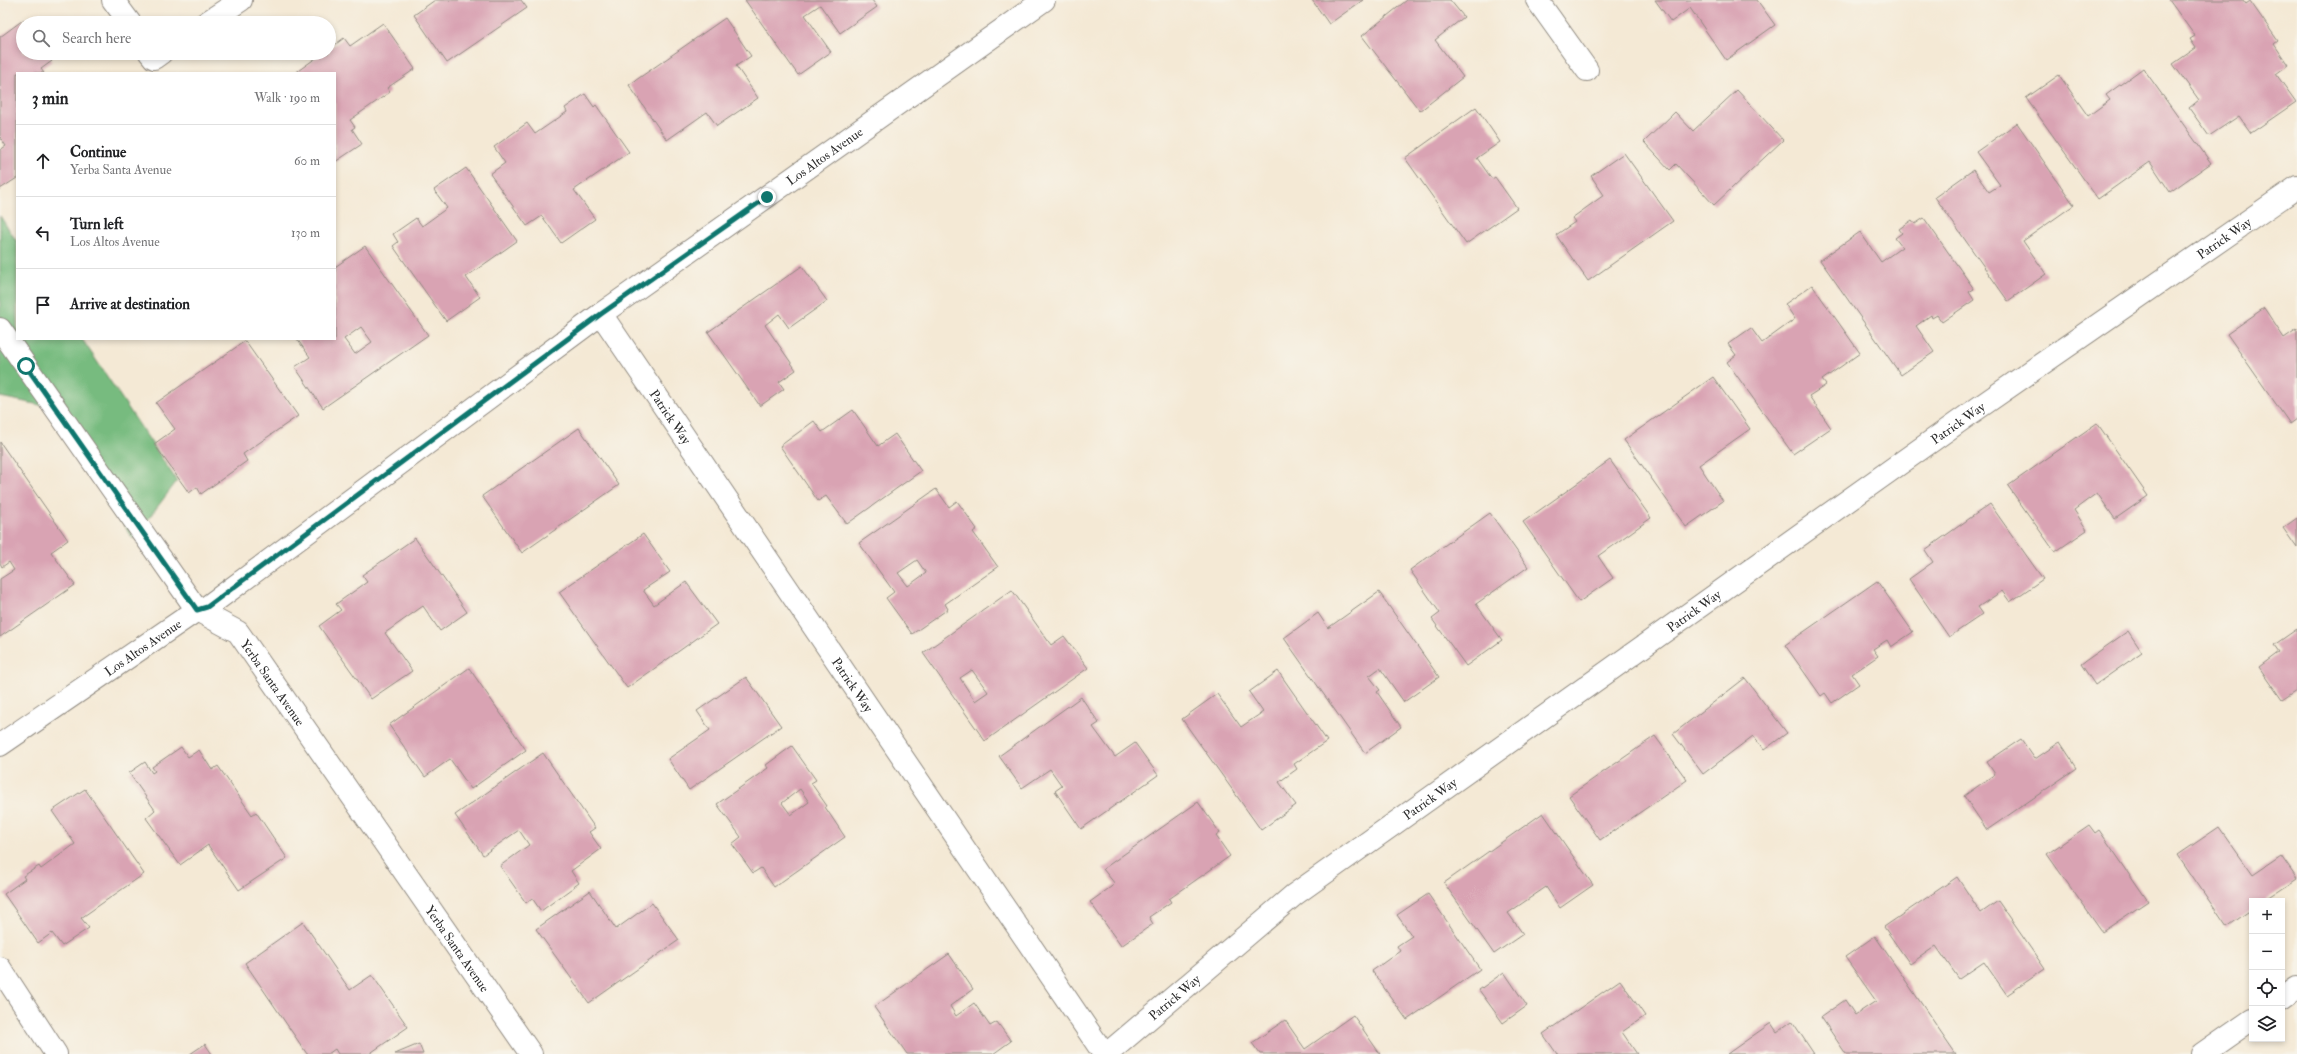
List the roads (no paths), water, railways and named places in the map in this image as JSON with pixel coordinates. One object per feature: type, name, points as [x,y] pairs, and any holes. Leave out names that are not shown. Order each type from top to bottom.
[{"type":"street","points":[[114,0],[125,16]]},
{"type":"street","points":[[217,16],[241,0]]},
{"type":"street","name":"Los Altos Avenue","points":[[0,746],[197,610],[207,607],[601,314],[1044,0]]},
{"type":"street","points":[[1537,0],[1587,70]]},
{"type":"street","name":"Patrick Way","points":[[601,314],[1105,1054],[1294,895],[1971,413],[2297,187]]},
{"type":"street","name":"Yerba Santa Avenue","points":[[0,329],[197,610],[238,632],[531,1054]]},
{"type":"street","points":[[0,968],[56,1054]]},
{"type":"street","points":[[2285,996],[2297,987]]},
{"type":"street","points":[[2202,1054],[2249,1021]]}]
